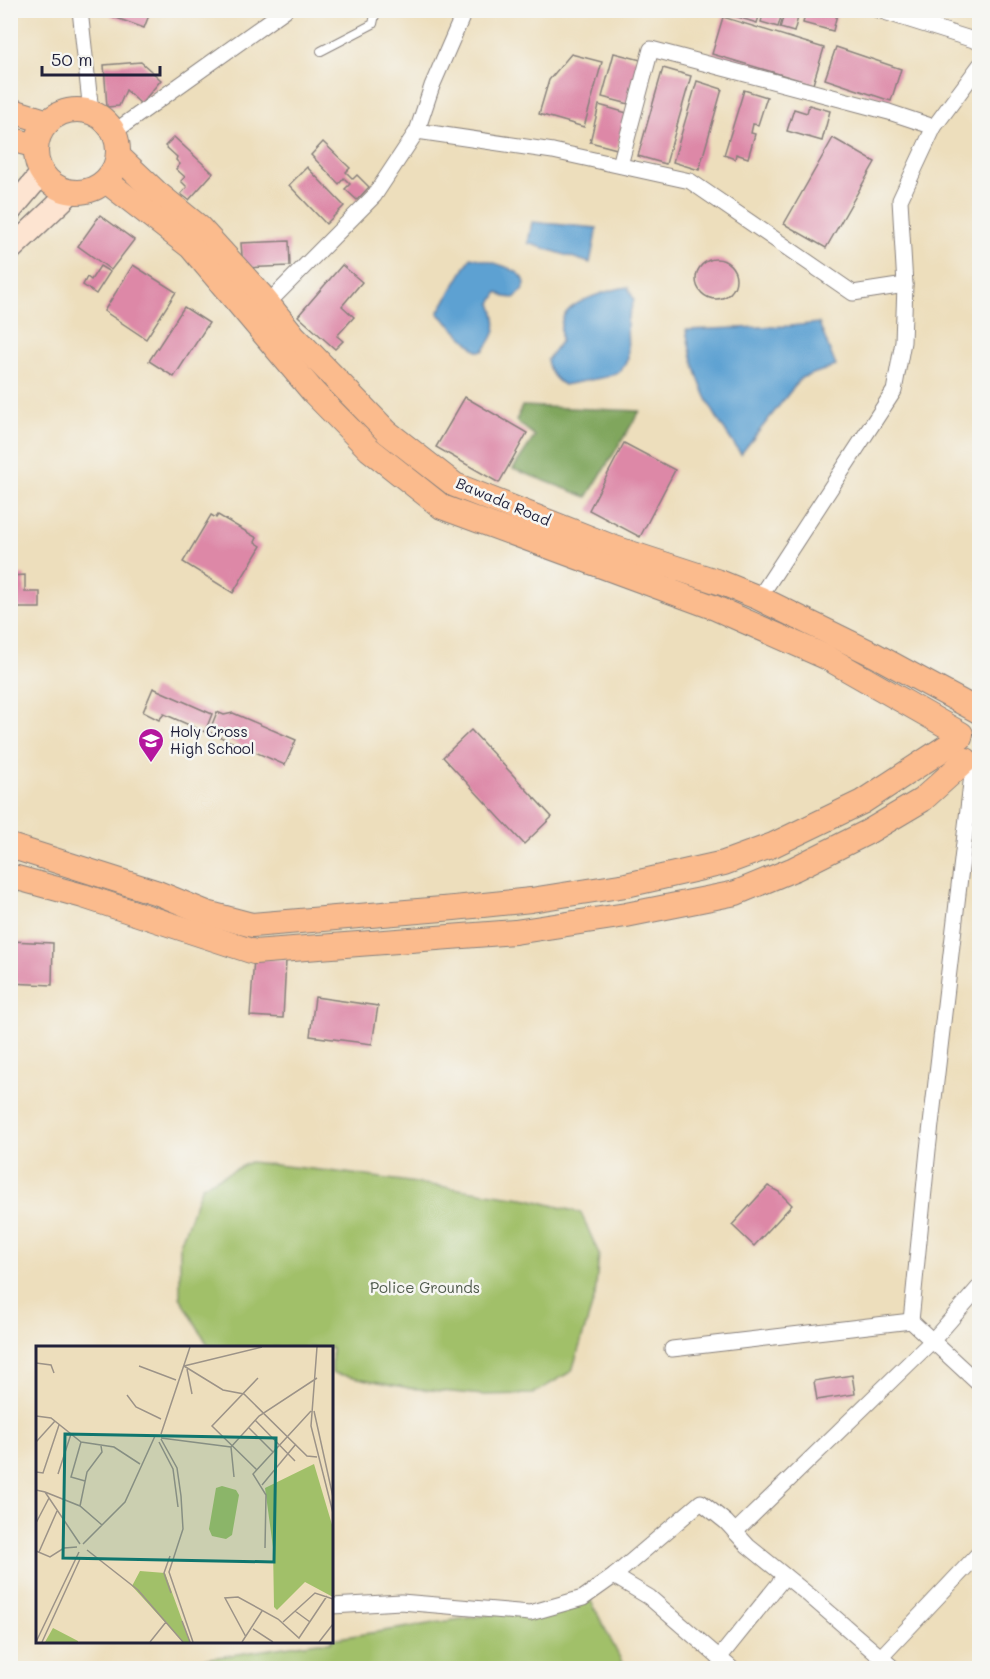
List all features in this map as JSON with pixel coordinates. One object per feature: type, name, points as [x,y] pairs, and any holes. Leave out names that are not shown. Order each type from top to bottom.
[{"type":"main road","points":[[10,110],[48,122]]},
{"type":"main road","points":[[80,110],[91,112],[104,120],[117,139],[118,156],[106,181],[88,191],[71,192],[55,186],[42,173],[36,146],[40,133],[48,122],[68,111],[80,110]]},
{"type":"main road","points":[[10,139],[36,146]]},
{"type":"main road","name":"Bawada Road","points":[[118,156],[156,192],[199,227],[293,335],[387,432],[455,484],[615,548],[722,582],[759,598],[875,655],[980,712]]},
{"type":"main road","points":[[10,211],[42,173]]},
{"type":"main road","points":[[106,181],[191,247],[314,393],[373,454],[442,507],[713,607],[826,657],[968,753]]},
{"type":"main road","points":[[10,250],[71,192]]},
{"type":"main road","points":[[10,876],[83,896],[254,952],[515,932],[626,915],[736,893],[794,869],[867,832],[921,800],[968,753],[967,724],[980,717]]},
{"type":"main road","points":[[10,846],[158,893],[207,913],[252,925],[454,908],[531,900],[626,885],[724,863],[773,845],[968,753]]},
{"type":"main road","points":[[252,925],[254,952]]},
{"type":"street","points":[[80,10],[91,112]]},
{"type":"street","points":[[114,132],[285,10]]},
{"type":"street","points":[[267,304],[374,196],[417,131],[432,86],[465,10]]},
{"type":"street","points":[[878,10],[980,42]]},
{"type":"street","points":[[620,165],[651,49],[889,112],[934,127]]},
{"type":"street","points":[[759,598],[894,391],[903,342],[905,285],[900,200],[934,127],[980,65]]},
{"type":"street","points":[[417,131],[553,151],[690,181],[853,293],[905,285]]},
{"type":"street","points":[[911,1321],[968,753]]},
{"type":"street","points":[[735,1532],[933,1340],[980,1286]]},
{"type":"street","points":[[672,1350],[911,1321],[980,1385]]},
{"type":"street","points":[[333,1606],[401,1602],[530,1613],[583,1598],[614,1576],[701,1502],[726,1522],[748,1546],[893,1668]]},
{"type":"street","points":[[880,1658],[980,1552]]},
{"type":"street","points":[[614,1576],[649,1597],[731,1668]]},
{"type":"street","points":[[719,1658],[784,1576]]},
{"type":"lane","points":[[321,51],[373,24],[376,10]]},
{"type":"green space","points":[[522,406],[640,411],[587,497],[513,469],[535,436],[516,421]]},
{"type":"green space","name":"Police Grounds","points":[[250,1162],[529,1199],[581,1213],[599,1254],[595,1296],[572,1371],[533,1394],[483,1395],[409,1388],[333,1373],[333,1346],[208,1345],[180,1297],[180,1244],[202,1186]]},
{"type":"green space","points":[[590,1599],[625,1668],[144,1668],[311,1643],[333,1643],[333,1639]]},
{"type":"water","points":[[532,222],[597,228],[590,263],[528,243]]},
{"type":"water","points":[[471,257],[512,270],[525,282],[523,289],[514,298],[505,297],[498,292],[491,303],[496,323],[495,329],[483,351],[477,351],[438,313]]},
{"type":"water","points":[[628,287],[634,300],[627,321],[628,358],[621,371],[606,377],[564,385],[560,383],[551,372],[547,360],[561,341],[564,316],[571,308],[585,300]]},
{"type":"water","points":[[819,323],[836,366],[801,378],[741,454],[712,410],[705,395],[694,365],[686,330]]},
{"type":"building","points":[[113,10],[151,10],[144,28],[111,16]]},
{"type":"building","points":[[726,10],[761,10],[757,23],[725,13]]},
{"type":"building","points":[[764,10],[783,10],[778,27],[761,22]]},
{"type":"building","points":[[785,10],[800,10],[794,32],[780,28]]},
{"type":"building","points":[[806,10],[838,10],[833,31],[803,23]]},
{"type":"building","points":[[723,17],[824,48],[813,84],[712,54]]},
{"type":"building","points":[[836,47],[901,69],[891,101],[825,79]]},
{"type":"building","points":[[614,53],[641,60],[629,104],[602,97]]},
{"type":"building","points":[[571,54],[602,62],[584,127],[539,114],[549,80]]},
{"type":"building","points":[[141,62],[161,80],[141,104],[126,90],[119,106],[107,107],[104,65]]},
{"type":"building","points":[[663,68],[691,76],[666,164],[638,156]]},
{"type":"building","points":[[697,81],[722,89],[699,170],[673,162]]},
{"type":"building","points":[[744,90],[767,97],[758,125],[753,124],[751,133],[755,134],[748,158],[736,154],[735,159],[724,155]]},
{"type":"building","points":[[599,105],[627,113],[617,149],[590,142]]},
{"type":"building","points":[[809,105],[830,111],[822,141],[787,131],[794,109],[807,113]]},
{"type":"building","points":[[174,137],[213,173],[189,200],[181,194],[187,187],[181,181],[185,177],[176,169],[180,164],[176,160],[177,157],[165,146]]},
{"type":"building","points":[[833,138],[875,162],[826,248],[784,224]]},
{"type":"building","points":[[323,142],[350,168],[346,172],[353,179],[357,175],[369,187],[357,200],[345,189],[350,184],[344,178],[339,184],[311,155]]},
{"type":"building","points":[[307,167],[344,206],[326,224],[289,185]]},
{"type":"building","points":[[100,215],[134,240],[111,270],[78,246]]},
{"type":"building","points":[[289,241],[290,266],[243,268],[241,243]]},
{"type":"building","points":[[716,259],[724,260],[730,265],[735,271],[735,287],[730,293],[724,298],[716,299],[708,298],[702,293],[697,287],[696,279],[697,271],[702,265],[708,260]]},
{"type":"building","points":[[133,265],[176,292],[146,339],[104,311]]},
{"type":"building","points":[[342,265],[362,282],[342,306],[354,317],[337,336],[343,341],[335,349],[298,316]]},
{"type":"building","points":[[100,266],[110,272],[96,294],[83,285],[87,277],[91,280]]},
{"type":"building","points":[[184,307],[209,323],[174,377],[149,361]]},
{"type":"building","points":[[465,397],[527,433],[499,483],[436,447]]},
{"type":"building","points":[[624,443],[675,470],[640,537],[589,510]]},
{"type":"building","points":[[211,515],[216,518],[218,515],[257,538],[255,542],[261,546],[233,593],[183,562]]},
{"type":"building","points":[[25,575],[25,592],[40,592],[40,608],[10,608],[10,576]]},
{"type":"building","points":[[153,688],[212,714],[205,732],[164,714],[159,720],[143,712]]},
{"type":"building","points":[[217,712],[224,715],[233,713],[296,740],[285,765],[209,732]]},
{"type":"building","points":[[471,730],[552,817],[524,844],[443,757]]},
{"type":"building","points":[[10,941],[53,943],[52,985],[10,983]]},
{"type":"building","points":[[254,958],[286,960],[283,1018],[250,1016]]},
{"type":"building","points":[[315,997],[378,1006],[372,1044],[310,1036]]},
{"type":"building","points":[[768,1186],[779,1192],[792,1205],[754,1246],[732,1225]]},
{"type":"building","points":[[852,1375],[855,1394],[817,1400],[814,1381]]},
{"type":"place","name":"Holy Cross High School","points":[[151,764]]}]
